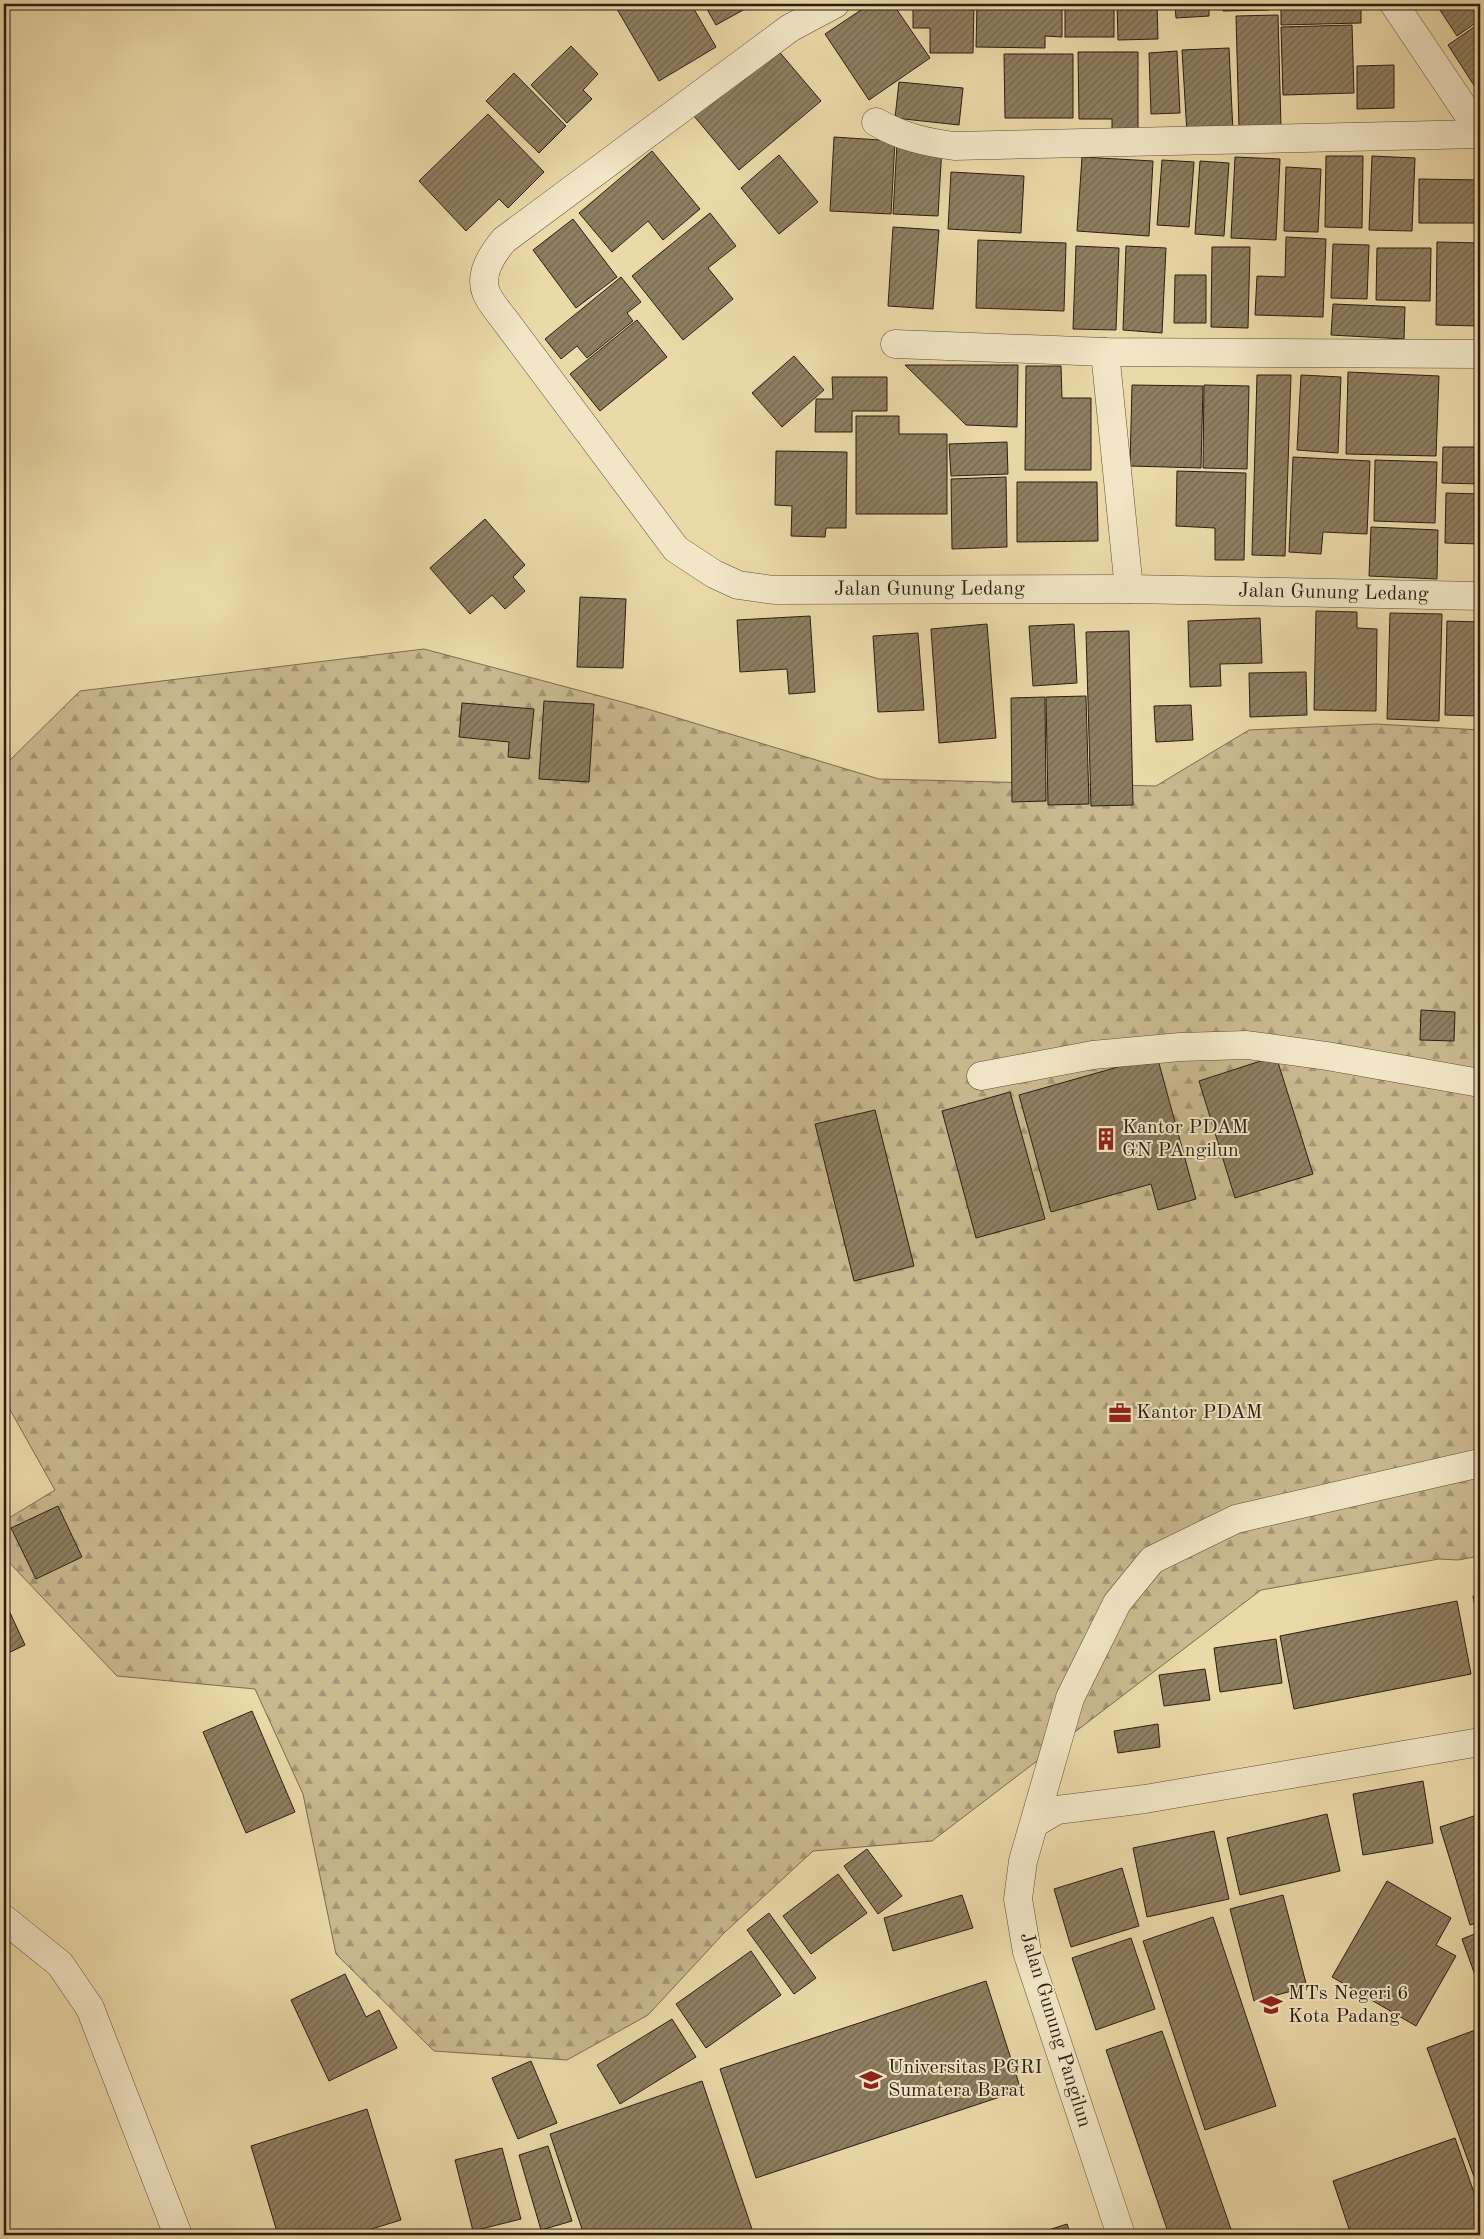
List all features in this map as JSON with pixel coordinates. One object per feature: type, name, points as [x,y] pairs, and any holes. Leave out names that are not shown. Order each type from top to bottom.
[{"type":"street","name":"Jalan Gunung Ledang","points":[[835,4],[790,28],[504,240],[491,256],[486,270],[485,291],[504,319],[676,549],[714,574],[738,584],[774,590],[1129,589],[1480,596]]},
{"type":"street","points":[[1394,4],[1480,133]]},
{"type":"street","points":[[876,122],[897,134],[922,142],[954,146],[1480,133]]},
{"type":"street","points":[[894,344],[1105,352],[1480,354]]},
{"type":"street","points":[[1105,352],[1129,589]]},
{"type":"street","points":[[981,1076],[1093,1055],[1180,1047],[1247,1045],[1327,1056],[1480,1083]]},
{"type":"street","name":"Jalan Gunung Pangilun","points":[[1121,2235],[1027,1952],[1018,1899],[1023,1860],[1070,1698],[1117,1603],[1152,1560],[1236,1519],[1480,1463]]},
{"type":"street","points":[[1035,1822],[1057,1810],[1145,1799],[1480,1742]]},
{"type":"street","points":[[4,1919],[60,1964],[90,2008],[178,2235]]},
{"type":"green space","points":[[424,649],[641,707],[879,779],[1156,786],[1249,730],[1376,724],[1480,730],[1480,1556],[1458,1560],[1439,1559],[1261,1590],[932,1841],[813,1851],[724,1933],[648,2015],[567,2060],[434,2051],[336,1954],[303,1794],[255,1689],[117,1676],[4,1557],[4,1521],[55,1490],[4,1399],[4,766],[80,691]]},
{"type":"building","points":[[614,4],[691,4],[716,47],[659,81]]},
{"type":"building","points":[[704,4],[754,4],[716,25]]},
{"type":"building","points":[[870,4],[893,4],[930,58],[869,100],[825,34]]},
{"type":"building","points":[[913,4],[974,4],[973,53],[930,53],[930,28],[913,28]]},
{"type":"building","points":[[977,4],[1062,4],[1062,37],[1045,36],[1045,48],[976,47]]},
{"type":"building","points":[[1065,4],[1114,4],[1114,37],[1065,37]]},
{"type":"building","points":[[1117,4],[1157,4],[1158,39],[1118,40]]},
{"type":"building","points":[[1175,4],[1209,4],[1209,16],[1176,18]]},
{"type":"building","points":[[1223,4],[1269,4],[1269,10],[1223,11]]},
{"type":"building","points":[[1281,4],[1361,4],[1361,23],[1281,25]]},
{"type":"building","points":[[1436,4],[1480,4],[1480,20],[1457,36]]},
{"type":"building","points":[[1278,15],[1281,128],[1239,129],[1236,16]]},
{"type":"building","points":[[1480,23],[1480,88],[1477,90],[1448,45]]},
{"type":"building","points":[[1352,25],[1354,93],[1283,95],[1281,27]]},
{"type":"building","points":[[571,46],[598,74],[583,90],[592,99],[567,123],[531,85]]},
{"type":"building","points":[[776,48],[821,101],[739,170],[694,116]]},
{"type":"building","points":[[1229,48],[1233,132],[1187,134],[1182,50]]},
{"type":"building","points":[[1177,51],[1180,113],[1151,114],[1149,53]]},
{"type":"building","points":[[1078,52],[1138,52],[1138,131],[1112,132],[1112,119],[1079,119]]},
{"type":"building","points":[[1004,54],[1073,54],[1073,118],[1005,118]]},
{"type":"building","points":[[1394,65],[1394,108],[1357,109],[1357,66]]},
{"type":"building","points":[[514,73],[566,126],[539,153],[486,101]]},
{"type":"building","points":[[899,82],[963,88],[959,125],[895,118]]},
{"type":"building","points":[[488,114],[544,172],[508,208],[499,199],[466,231],[419,181]]},
{"type":"building","points":[[834,137],[895,141],[891,214],[830,211]]},
{"type":"building","points":[[897,143],[942,146],[938,216],[893,214]]},
{"type":"building","points":[[652,151],[700,209],[663,240],[648,221],[612,252],[579,213]]},
{"type":"building","points":[[779,155],[818,202],[779,234],[741,188]]},
{"type":"building","points":[[1326,156],[1363,156],[1362,228],[1325,227]]},
{"type":"building","points":[[1372,156],[1415,158],[1412,231],[1369,230]]},
{"type":"building","points":[[1082,157],[1153,161],[1149,236],[1077,231]]},
{"type":"building","points":[[1235,157],[1280,159],[1276,240],[1231,238]]},
{"type":"building","points":[[1162,160],[1194,162],[1189,227],[1157,225]]},
{"type":"building","points":[[1200,161],[1229,163],[1224,236],[1195,234]]},
{"type":"building","points":[[1286,167],[1321,169],[1318,232],[1284,231]]},
{"type":"building","points":[[951,172],[1024,176],[1021,233],[948,229]]},
{"type":"building","points":[[1419,179],[1480,180],[1480,223],[1419,223]]},
{"type":"building","points":[[710,213],[736,246],[708,268],[733,299],[683,340],[632,276]]},
{"type":"building","points":[[573,219],[617,277],[576,308],[533,250]]},
{"type":"building","points":[[893,227],[939,230],[933,309],[888,306]]},
{"type":"building","points":[[1286,237],[1326,239],[1323,317],[1255,315],[1257,276],[1285,277]]},
{"type":"building","points":[[978,240],[1066,243],[1064,311],[976,308]]},
{"type":"building","points":[[1437,242],[1480,243],[1479,326],[1436,325]]},
{"type":"building","points":[[1333,244],[1369,245],[1367,299],[1331,298]]},
{"type":"building","points":[[1076,246],[1119,248],[1116,330],[1073,329]]},
{"type":"building","points":[[1126,246],[1166,248],[1162,333],[1123,330]]},
{"type":"building","points":[[1212,247],[1250,247],[1248,328],[1211,327]]},
{"type":"building","points":[[1377,248],[1431,248],[1430,301],[1376,300]]},
{"type":"building","points":[[1175,275],[1206,275],[1206,323],[1174,323]]},
{"type":"building","points":[[621,277],[641,302],[627,313],[633,321],[587,358],[577,346],[561,359],[545,339]]},
{"type":"building","points":[[1333,304],[1405,307],[1404,339],[1331,335]]},
{"type":"building","points":[[637,320],[667,357],[600,411],[570,374]]},
{"type":"building","points":[[794,356],[824,390],[782,427],[752,393]]},
{"type":"building","points":[[905,365],[1018,365],[1017,427],[966,425]]},
{"type":"building","points":[[1026,366],[1061,366],[1062,398],[1091,398],[1091,470],[1025,470]]},
{"type":"building","points":[[1348,372],[1439,376],[1436,456],[1346,454]]},
{"type":"building","points":[[1257,375],[1291,375],[1285,556],[1252,555]]},
{"type":"building","points":[[1301,375],[1341,377],[1338,453],[1297,450]]},
{"type":"building","points":[[832,377],[887,377],[887,411],[852,411],[852,432],[815,432],[816,399],[833,399]]},
{"type":"building","points":[[1132,385],[1203,386],[1201,468],[1130,466]]},
{"type":"building","points":[[1204,385],[1249,386],[1247,469],[1203,468]]},
{"type":"building","points":[[856,416],[899,416],[899,434],[947,434],[947,514],[856,514]]},
{"type":"building","points":[[1007,442],[1008,474],[951,476],[949,444]]},
{"type":"building","points":[[1443,447],[1480,447],[1480,484],[1442,483]]},
{"type":"building","points":[[776,451],[847,452],[846,528],[826,528],[825,537],[791,536],[792,506],[775,505]]},
{"type":"building","points":[[1293,457],[1370,461],[1367,534],[1323,532],[1321,554],[1289,552]]},
{"type":"building","points":[[1375,460],[1437,462],[1435,523],[1374,521]]},
{"type":"building","points":[[1177,471],[1246,473],[1244,560],[1215,560],[1215,528],[1176,526]]},
{"type":"building","points":[[1006,477],[1007,547],[952,549],[951,479]]},
{"type":"building","points":[[1017,482],[1097,482],[1098,541],[1017,542]]},
{"type":"building","points":[[1446,493],[1480,494],[1480,544],[1445,543]]},
{"type":"building","points":[[485,519],[525,565],[513,577],[525,591],[505,609],[492,595],[470,614],[430,568]]},
{"type":"building","points":[[1371,527],[1438,530],[1437,579],[1369,576]]},
{"type":"building","points":[[580,597],[626,599],[623,668],[577,667]]},
{"type":"building","points":[[1316,611],[1357,612],[1357,628],[1377,629],[1376,711],[1314,710]]},
{"type":"building","points":[[1390,613],[1442,614],[1439,721],[1387,719]]},
{"type":"building","points":[[810,616],[815,692],[789,694],[787,669],[740,672],[737,620]]},
{"type":"building","points":[[1260,618],[1262,663],[1220,664],[1221,686],[1190,687],[1188,621]]},
{"type":"building","points":[[1447,621],[1480,622],[1480,716],[1445,715]]},
{"type":"building","points":[[987,624],[996,738],[939,743],[931,629]]},
{"type":"building","points":[[1074,624],[1077,683],[1033,686],[1029,626]]},
{"type":"building","points":[[1129,631],[1133,805],[1091,806],[1086,632]]},
{"type":"building","points":[[918,633],[924,710],[878,712],[873,636]]},
{"type":"building","points":[[1306,672],[1307,715],[1250,717],[1249,673]]},
{"type":"building","points":[[1086,696],[1089,804],[1048,805],[1046,697]]},
{"type":"building","points":[[1045,697],[1046,801],[1012,802],[1011,698]]},
{"type":"building","points":[[544,701],[594,704],[589,782],[539,779]]},
{"type":"building","points":[[462,703],[534,709],[529,759],[508,757],[509,742],[459,737]]},
{"type":"building","points":[[1191,705],[1193,740],[1156,742],[1154,706]]},
{"type":"building","points":[[1421,1010],[1455,1012],[1454,1041],[1420,1040]]},
{"type":"building","name":"Kantor PDAM GN PAngilun","points":[[1157,1056],[1196,1199],[1158,1210],[1151,1184],[1051,1212],[1019,1095]]},
{"type":"building","name":"Kantor PDAM GN PAngilun","points":[[1276,1056],[1313,1174],[1235,1198],[1199,1081]]},
{"type":"building","points":[[1010,1092],[1045,1219],[976,1238],[942,1111]]},
{"type":"building","points":[[875,1110],[914,1266],[854,1281],[815,1124]]},
{"type":"building","points":[[58,1506],[82,1557],[36,1579],[11,1528]]},
{"type":"building","points":[[1480,1595],[1480,1634],[1473,1596]]},
{"type":"building","points":[[4,1600],[25,1645],[4,1655]]},
{"type":"building","points":[[1457,1601],[1471,1674],[1294,1709],[1280,1636]]},
{"type":"building","points":[[1276,1639],[1282,1683],[1220,1692],[1214,1648]]},
{"type":"building","points":[[1205,1669],[1210,1700],[1164,1706],[1159,1675]]},
{"type":"building","points":[[252,1711],[295,1812],[246,1833],[203,1732]]},
{"type":"building","points":[[1158,1724],[1160,1747],[1118,1753],[1114,1731]]},
{"type":"building","points":[[1423,1781],[1433,1843],[1363,1855],[1353,1794]]},
{"type":"building","points":[[1327,1814],[1340,1871],[1240,1895],[1227,1838]]},
{"type":"building","points":[[1480,1814],[1480,1922],[1470,1925],[1440,1827]]},
{"type":"building","points":[[1214,1831],[1229,1899],[1147,1917],[1133,1848]]},
{"type":"building","points":[[867,1849],[902,1896],[878,1914],[844,1866]]},
{"type":"building","points":[[1122,1868],[1139,1926],[1071,1947],[1054,1889]]},
{"type":"building","points":[[838,1874],[867,1913],[811,1954],[783,1916]]},
{"type":"building","points":[[1387,1881],[1451,1918],[1436,1945],[1456,1956],[1416,2026],[1332,1977]]},
{"type":"building","points":[[962,1895],[973,1928],[893,1951],[884,1918]]},
{"type":"building","points":[[1283,1895],[1307,1987],[1254,2001],[1230,1909]]},
{"type":"building","points":[[769,1913],[816,1978],[794,1994],[747,1930]]},
{"type":"building","points":[[1213,1917],[1276,2106],[1205,2130],[1143,1941]]},
{"type":"building","points":[[1480,1932],[1480,1989],[1462,1939]]},
{"type":"building","points":[[1131,1938],[1155,2009],[1096,2030],[1072,1958]]},
{"type":"building","points":[[751,1951],[781,1995],[706,2048],[676,2004]]},
{"type":"building","points":[[345,1974],[366,2017],[379,2010],[397,2048],[329,2081],[291,2000]]},
{"type":"building","name":"Universitas PGRI Sumatera Barat","points":[[986,1981],[1021,2090],[756,2178],[720,2069]]},
{"type":"building","points":[[672,2019],[696,2057],[620,2104],[597,2065]]},
{"type":"building","points":[[1478,2029],[1480,2035],[1480,2193],[1427,2048]]},
{"type":"building","points":[[1162,2031],[1233,2235],[1169,2235],[1106,2050]]},
{"type":"building","points":[[531,2061],[557,2123],[518,2139],[492,2078]]},
{"type":"building","points":[[702,2081],[754,2235],[584,2235],[550,2134]]},
{"type":"building","points":[[367,2109],[401,2220],[352,2235],[278,2235],[251,2146]]},
{"type":"building","points":[[1455,2138],[1480,2210],[1480,2235],[1351,2235],[1333,2181]]},
{"type":"building","points":[[548,2146],[572,2221],[541,2230],[519,2155]]},
{"type":"building","points":[[502,2148],[521,2219],[473,2231],[455,2160]]},
{"type":"building","points":[[1067,2224],[1071,2235],[1033,2235]]},
{"type":"place","name":"Kantor PDAM GN PAngilun","points":[[1106,1139]]},
{"type":"place","name":"Kantor PDAM","points":[[1120,1413]]},
{"type":"place","name":"MTs Negeri 6 Kota Padang","points":[[1271,2005]]},
{"type":"place","name":"Universitas PGRI Sumatera Barat","points":[[871,2080]]}]
